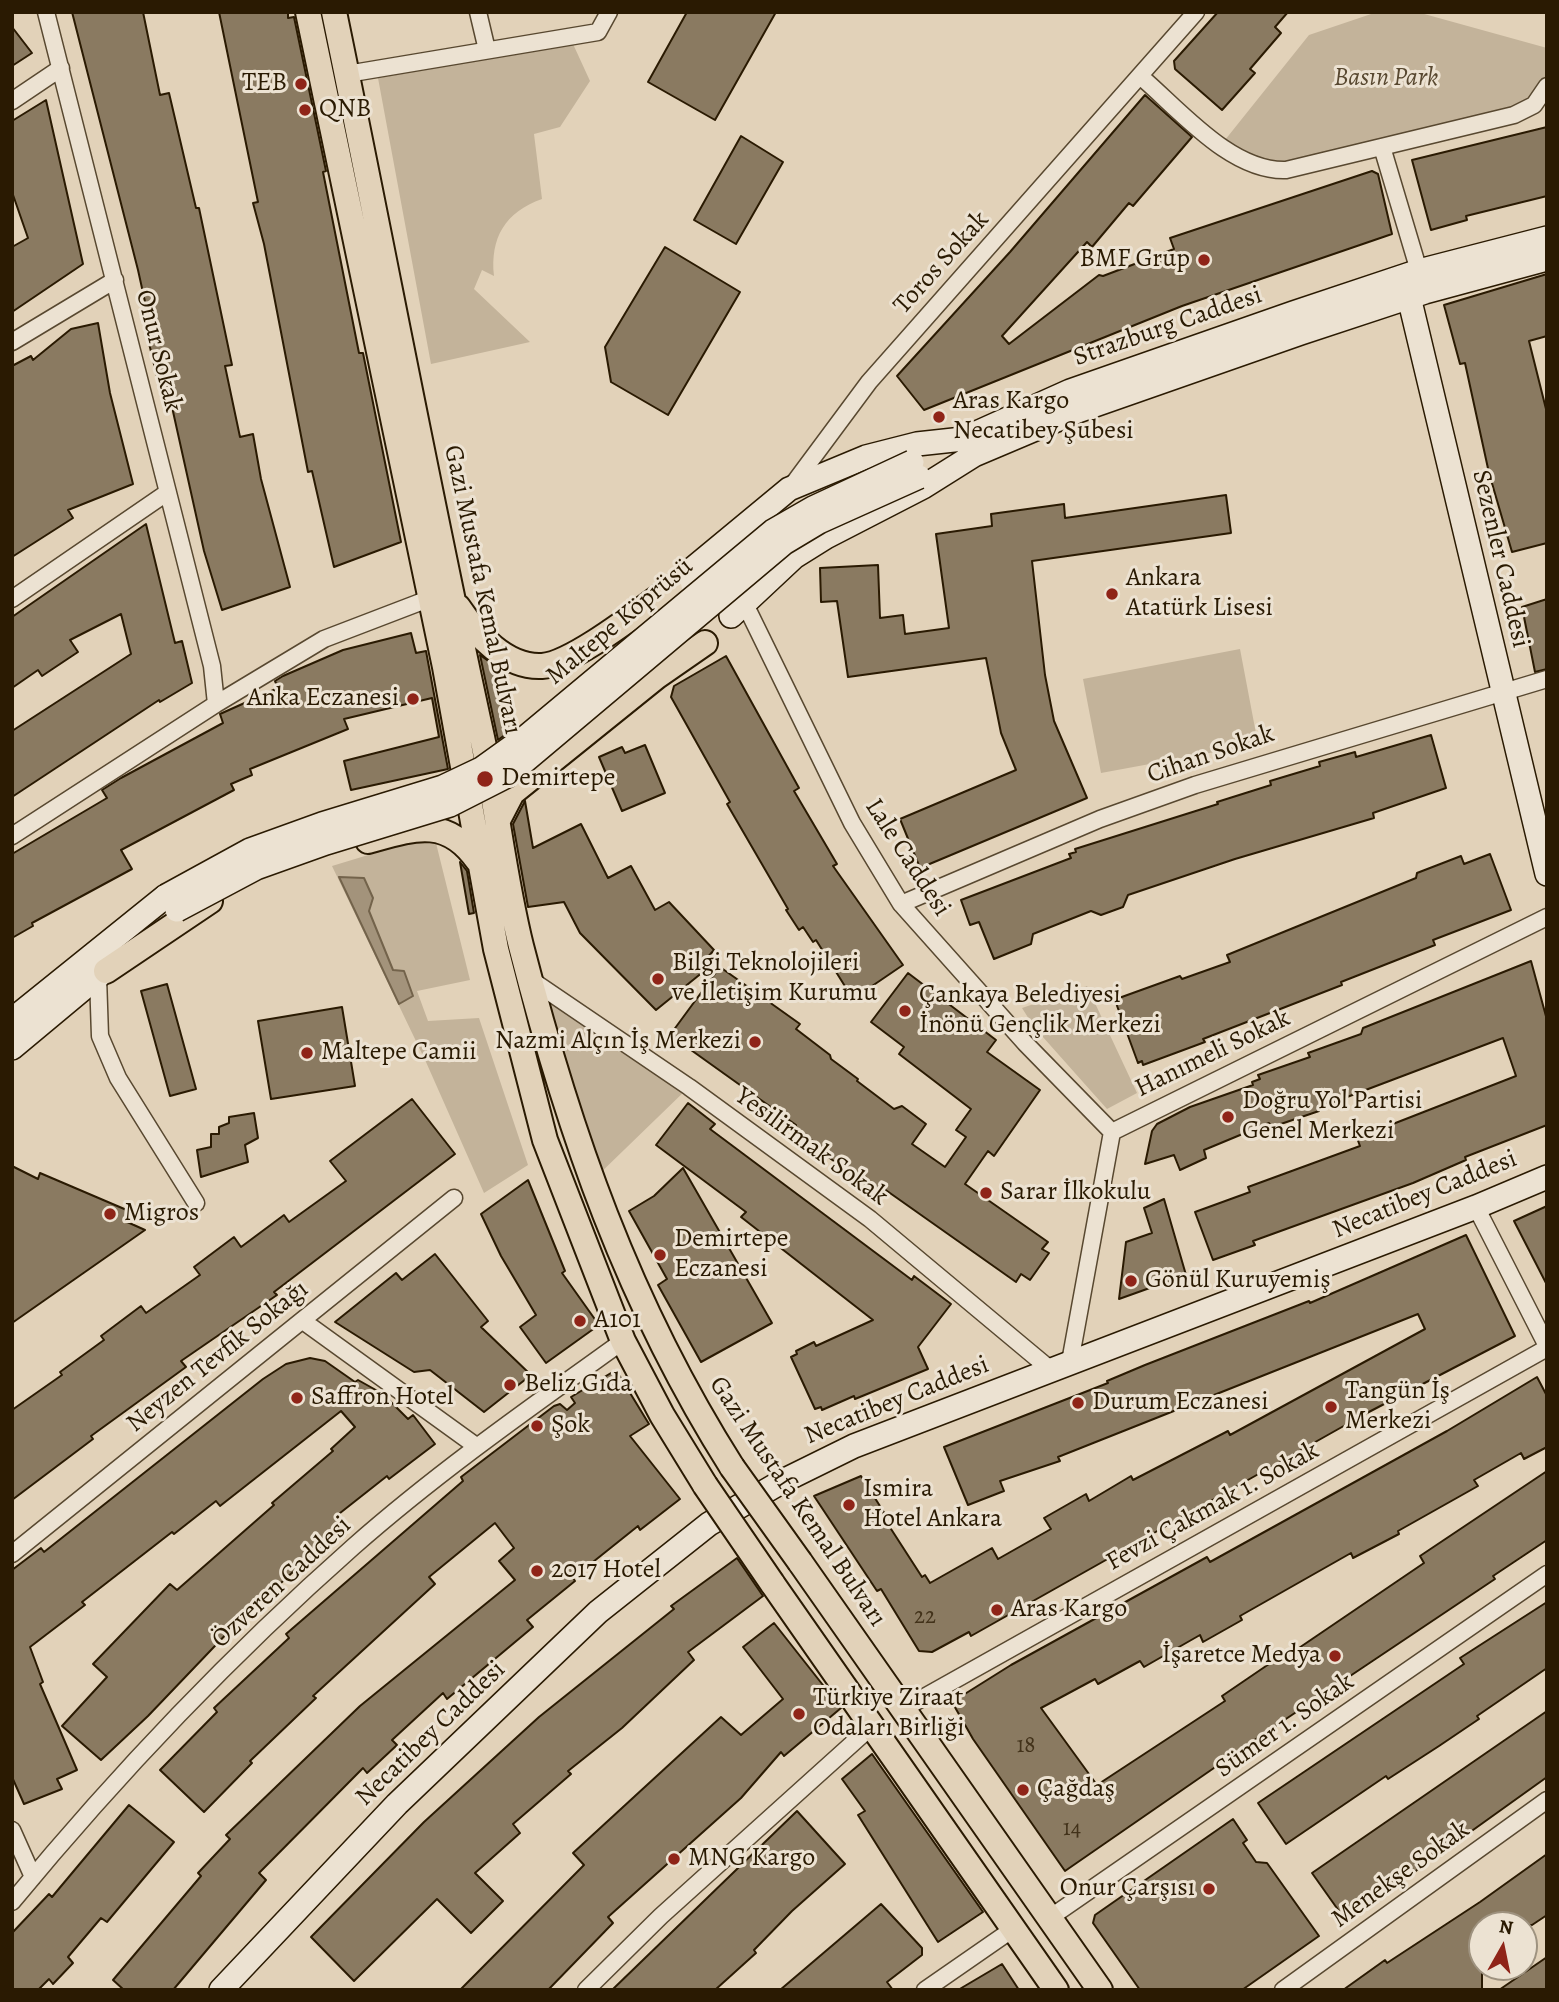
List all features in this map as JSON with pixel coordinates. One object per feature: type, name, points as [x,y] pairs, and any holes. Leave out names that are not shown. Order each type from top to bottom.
[{"type":"main road","name":"Gazi Mustafa Kemal Bulvarı","points":[[308,12],[440,596],[498,820],[520,943],[572,1127],[620,1251],[657,1338],[690,1400],[732,1466],[1100,1990]]},
{"type":"main road","name":"Gazi Mustafa Kemal Bulvarı","points":[[334,12],[440,596],[478,862],[496,949],[545,1140],[623,1341],[662,1415],[705,1485],[772,1583],[1056,1990]]},
{"type":"main road","name":"Strazburg Caddesi","points":[[738,610],[794,557],[826,537],[923,487],[968,447],[1082,387],[1419,271],[1547,238]]},
{"type":"main road","name":"Strazburg Caddesi","points":[[675,584],[789,489],[866,457],[917,444],[968,447],[1409,298],[1547,259]]},
{"type":"main road","name":"Sezenler Caddesi","points":[[1409,298],[1547,874]]},
{"type":"main road","name":"Maltepe Köprüsü","points":[[172,903],[326,842],[450,805],[496,783],[541,749],[784,543],[916,469],[968,447]]},
{"type":"main road","points":[[440,596],[500,653],[521,663],[543,666],[585,648],[675,584],[701,576],[721,585],[731,604],[738,610],[722,633],[656,677],[512,793],[498,820]]},
{"type":"main road","points":[[675,584],[663,608],[668,628],[684,641],[705,642]]},
{"type":"main road","points":[[12,1048],[102,974],[228,890],[320,853],[424,829],[449,833],[465,842],[478,862]]},
{"type":"main road","points":[[102,974],[172,903]]},
{"type":"main road","points":[[12,1020],[172,903]]},
{"type":"main road","name":"Necatibey Caddesi","points":[[221,1990],[397,1804],[598,1612],[709,1524],[824,1459],[1476,1207],[1547,1177]]},
{"type":"street","name":"Onur Sokak","points":[[47,12],[212,666],[216,704]]},
{"type":"street","points":[[478,12],[487,50]]},
{"type":"street","points":[[347,74],[598,32],[609,12]]},
{"type":"street","name":"Toros Sokak","points":[[789,489],[869,382],[1196,12]]},
{"type":"street","points":[[12,101],[61,68]]},
{"type":"street","points":[[1140,76],[1221,145],[1254,167],[1286,170],[1525,111],[1540,99],[1547,86]]},
{"type":"street","points":[[1382,147],[1419,271]]},
{"type":"street","points":[[12,342],[115,280]]},
{"type":"street","points":[[12,599],[169,492]]},
{"type":"street","points":[[12,836],[216,704],[324,639],[440,596]]},
{"type":"street","name":"Lale Caddesi","points":[[738,610],[852,823],[901,904],[1025,1043],[1112,1132]]},
{"type":"street","name":"Cihan Sokak","points":[[901,904],[1100,819],[1195,785],[1306,749],[1503,694],[1547,679]]},
{"type":"street","name":"Hanımeli Sokak","points":[[1112,1132],[1547,917]]},
{"type":"street","points":[[102,974],[100,1036],[118,1077],[196,1203]]},
{"type":"street","name":"Yesilirmak Sokak","points":[[530,979],[690,1087],[870,1219],[1060,1366]]},
{"type":"street","points":[[1060,1366],[1112,1132]]},
{"type":"street","name":"Neyzen Tevfik Sokağı","points":[[12,1554],[454,1198]]},
{"type":"street","points":[[1476,1207],[1547,1347]]},
{"type":"street","points":[[303,1321],[476,1446]]},
{"type":"street","name":"Özveren Caddesi","points":[[12,1902],[114,1785],[244,1648],[354,1546],[476,1446],[623,1341]]},
{"type":"street","name":"Fevzi Çakmak 1. Sokak","points":[[903,1709],[1547,1347]]},
{"type":"street","name":"Sümer 1. Sokak","points":[[1051,1917],[1547,1574]]},
{"type":"street","points":[[586,1990],[660,1916],[873,1725]]},
{"type":"street","name":"Menekşe Sokak","points":[[1283,1990],[1547,1800]]},
{"type":"street","points":[[12,1830],[33,1877]]},
{"type":"street","points":[[925,1990],[1013,1928]]},
{"type":"green space","name":"Basın Park","points":[[1377,12],[1417,12],[1547,48],[1547,86],[1534,105],[1286,170],[1221,145],[1309,35]]},
{"type":"green space","points":[[573,44],[590,81],[560,127],[534,134],[542,199],[529,204],[509,219],[498,238],[493,262],[494,276],[482,270],[474,289],[530,342],[431,364],[378,78]]},
{"type":"green space","points":[[1240,649],[1258,744],[1101,773],[1083,679]]},
{"type":"green space","points":[[434,835],[470,980],[417,991],[428,1021],[479,1018],[528,1165],[484,1193],[426,1062],[332,866]]},
{"type":"green space","points":[[530,979],[689,1087],[593,1180]]},
{"type":"green space","points":[[1087,986],[1137,1093],[1107,1109],[1034,1027],[1022,1008]]},
{"type":"shaded area","points":[[339,877],[364,878],[373,898],[369,911],[393,970],[404,971],[413,996],[399,1004]]},
{"type":"building","points":[[72,12],[143,12],[160,95],[169,93],[196,208],[199,208],[232,365],[225,366],[240,437],[253,434],[261,479],[290,587],[222,610],[204,551],[166,380],[158,381],[148,339],[153,338],[138,270]]},
{"type":"building","points":[[219,12],[288,12],[288,18],[294,17],[326,171],[323,172],[359,353],[363,353],[401,542],[334,567],[312,471],[308,472],[264,244],[253,203],[258,202]]},
{"type":"building","points":[[687,12],[776,12],[715,120],[648,82]]},
{"type":"building","points":[[1218,12],[1288,12],[1275,27],[1281,33],[1250,69],[1255,73],[1222,110],[1175,69],[1174,61]]},
{"type":"building","points":[[12,27],[32,53],[12,66]]},
{"type":"building","points":[[1145,95],[1192,137],[1133,206],[1129,203],[1092,247],[1087,242],[1002,336],[1009,344],[1099,275],[1103,276],[1174,249],[1170,238],[1372,171],[1378,174],[1392,234],[1182,306],[924,410],[897,376],[1010,252]]},
{"type":"building","points":[[46,100],[83,264],[12,312],[12,247],[28,238],[12,192],[12,121]]},
{"type":"building","points":[[1547,127],[1547,196],[1466,216],[1467,220],[1431,230],[1412,160]]},
{"type":"building","points":[[741,136],[783,162],[736,244],[694,220]]},
{"type":"building","points":[[665,247],[740,292],[668,415],[611,382],[605,347]]},
{"type":"building","points":[[1547,274],[1547,336],[1529,341],[1547,413],[1547,543],[1512,552],[1489,473],[1465,363],[1460,364],[1444,305]]},
{"type":"building","points":[[98,323],[110,393],[133,484],[68,510],[73,518],[12,557],[12,366],[31,356],[33,360],[71,329]]},
{"type":"building","points":[[1226,495],[1231,533],[1032,561],[1045,675],[1054,721],[1087,798],[920,868],[900,819],[1016,770],[1001,733],[986,658],[848,677],[837,601],[821,602],[820,568],[878,565],[880,618],[903,615],[905,634],[949,628],[936,534],[992,526],[991,514],[1064,504],[1065,518]]},
{"type":"building","points":[[146,524],[175,643],[182,641],[192,683],[160,702],[159,700],[12,797],[12,731],[131,654],[121,614],[70,640],[78,652],[42,676],[38,670],[12,688],[12,617]]},
{"type":"building","points":[[1547,599],[1547,669],[1535,672],[1522,607]]},
{"type":"building","points":[[411,633],[416,653],[426,651],[448,769],[351,790],[344,761],[439,737],[432,698],[344,719],[348,729],[250,769],[252,775],[231,784],[234,790],[121,850],[132,869],[32,923],[33,926],[12,938],[12,854],[107,798],[102,790],[121,778],[223,723],[220,714],[278,688],[275,681],[283,676],[343,650]]},
{"type":"building","points":[[480,655],[504,672],[513,729],[498,740]]},
{"type":"building","points":[[726,656],[799,788],[794,791],[837,864],[833,866],[903,965],[853,999],[816,940],[813,942],[803,927],[799,930],[786,910],[788,909],[727,804],[730,802],[671,697],[674,686]]},
{"type":"building","points":[[1431,735],[1446,788],[1373,813],[1374,818],[1235,859],[1128,895],[1123,907],[1101,915],[1091,911],[1033,934],[1031,944],[994,959],[979,922],[970,925],[961,900],[1071,858],[1069,854],[1076,852],[1075,849],[1218,804],[1217,802],[1271,785],[1270,781],[1320,766],[1319,762],[1355,752],[1356,757]]},
{"type":"building","points":[[645,745],[665,793],[622,811],[599,757],[622,747],[625,753]]},
{"type":"building","points":[[525,801],[533,848],[581,824],[608,878],[631,866],[655,910],[669,902],[714,950],[707,958],[714,963],[656,1010],[580,933],[564,902],[528,907],[513,824]]},
{"type":"building","points":[[1490,854],[1511,910],[1433,940],[1435,945],[1341,982],[1342,985],[1203,1039],[1205,1042],[1143,1065],[1142,1061],[1138,1063],[1116,1003],[1120,1002],[1119,998],[1180,976],[1182,979],[1230,962],[1227,955],[1416,878],[1417,873],[1461,856],[1464,864]]},
{"type":"building","points":[[460,862],[467,871],[474,913],[469,914]]},
{"type":"building","points":[[1531,961],[1547,1020],[1547,1125],[1465,1157],[1466,1160],[1413,1183],[1253,1241],[1255,1245],[1213,1260],[1195,1212],[1250,1192],[1248,1187],[1360,1146],[1357,1138],[1516,1076],[1503,1038],[1318,1108],[1319,1111],[1272,1127],[1269,1123],[1204,1150],[1206,1158],[1180,1170],[1174,1155],[1145,1164],[1152,1131],[1157,1124],[1190,1107],[1253,1085],[1252,1082],[1260,1079],[1258,1075],[1310,1057],[1308,1053],[1361,1034],[1363,1028]]},
{"type":"building","points":[[720,967],[800,1024],[796,1029],[830,1055],[831,1059],[858,1079],[857,1081],[894,1109],[902,1106],[926,1124],[912,1144],[945,1167],[966,1137],[956,1130],[971,1109],[899,1054],[904,1047],[871,1022],[908,973],[996,1040],[987,1052],[1040,1090],[994,1156],[988,1151],[965,1184],[1048,1242],[1042,1249],[1049,1253],[1030,1280],[1021,1274],[1016,1282],[880,1186],[876,1192],[816,1148],[818,1145],[794,1127],[796,1125],[670,1035]]},
{"type":"building","points":[[167,984],[196,1089],[170,1096],[141,991]]},
{"type":"building","name":"Maltepe Camii","points":[[342,1007],[355,1086],[271,1099],[258,1021]]},
{"type":"building","points":[[412,1099],[455,1154],[274,1292],[277,1295],[181,1361],[186,1367],[91,1436],[93,1439],[12,1500],[12,1410],[62,1375],[60,1372],[104,1340],[101,1336],[141,1306],[146,1313],[200,1275],[194,1267],[234,1237],[241,1247],[284,1215],[289,1222],[346,1181],[330,1161]]},
{"type":"building","points":[[688,1103],[715,1124],[710,1129],[912,1280],[914,1276],[951,1304],[918,1347],[928,1369],[855,1399],[854,1396],[822,1410],[821,1407],[815,1409],[791,1357],[797,1354],[796,1351],[814,1342],[816,1346],[873,1320],[741,1217],[746,1212],[656,1145]]},
{"type":"building","points":[[254,1113],[258,1138],[245,1145],[248,1162],[201,1177],[197,1150],[211,1147],[211,1134],[219,1134],[219,1127],[229,1123],[229,1117]]},
{"type":"building","points":[[12,1166],[38,1179],[40,1173],[129,1211],[125,1221],[145,1230],[12,1323]]},
{"type":"building","points":[[683,1168],[772,1323],[701,1362],[658,1285],[667,1279],[629,1211],[654,1196]]},
{"type":"building","points":[[528,1180],[565,1271],[562,1273],[599,1325],[546,1363],[520,1327],[536,1315],[501,1256],[481,1214]]},
{"type":"building","points":[[1164,1199],[1186,1275],[1119,1299],[1126,1242],[1152,1233],[1144,1208]]},
{"type":"building","points":[[1547,1206],[1547,1285],[1514,1221]]},
{"type":"building","points":[[1466,1235],[1515,1336],[1365,1414],[971,1636],[969,1632],[932,1652],[919,1651],[881,1589],[877,1591],[814,1496],[861,1476],[885,1514],[882,1515],[922,1577],[925,1575],[930,1583],[992,1548],[998,1559],[1051,1529],[1044,1518],[1086,1494],[1089,1501],[1131,1476],[1133,1480],[1228,1431],[1230,1435],[1425,1329],[1418,1314],[1058,1457],[1060,1461],[1000,1481],[1004,1491],[968,1505],[944,1447],[1108,1383],[1107,1381],[1145,1365],[1309,1301],[1310,1303]]},
{"type":"building","points":[[435,1254],[488,1321],[481,1327],[531,1375],[484,1412],[430,1370],[414,1372],[335,1322],[396,1273],[402,1280]]},
{"type":"building","points":[[310,1358],[325,1361],[355,1382],[358,1380],[383,1394],[408,1419],[413,1415],[435,1444],[389,1479],[387,1476],[335,1517],[344,1525],[233,1627],[148,1716],[101,1760],[62,1726],[107,1677],[93,1664],[170,1584],[177,1590],[333,1451],[331,1449],[355,1427],[341,1411],[220,1506],[216,1501],[174,1534],[172,1532],[82,1602],[85,1605],[30,1647],[43,1682],[40,1684],[77,1770],[57,1779],[62,1789],[24,1804],[12,1777],[12,1570],[41,1548],[44,1552],[263,1379],[286,1364]]},
{"type":"building","points":[[616,1370],[649,1424],[630,1436],[680,1499],[640,1530],[638,1526],[573,1578],[575,1581],[527,1620],[533,1627],[447,1699],[443,1693],[392,1740],[397,1745],[367,1773],[363,1768],[259,1873],[266,1880],[173,1990],[124,1990],[113,1980],[201,1876],[198,1873],[230,1839],[226,1835],[360,1706],[515,1580],[499,1561],[514,1548],[495,1523],[429,1577],[435,1584],[313,1696],[316,1698],[250,1761],[252,1763],[204,1812],[160,1770],[217,1712],[214,1708],[289,1638],[286,1634],[463,1481],[461,1477],[554,1406],[560,1404],[567,1410],[575,1403],[571,1397]]},
{"type":"building","points":[[1537,1377],[1547,1396],[1547,1447],[1524,1459],[1521,1453],[1474,1480],[1478,1486],[1398,1531],[1399,1534],[1353,1558],[1351,1553],[1240,1616],[1242,1620],[1203,1642],[1200,1635],[1144,1667],[1140,1661],[1098,1684],[1095,1679],[1041,1708],[1097,1785],[1225,1701],[1222,1696],[1291,1649],[1293,1652],[1424,1563],[1420,1556],[1547,1471],[1547,1540],[1493,1576],[1495,1579],[1065,1871],[973,1739],[952,1702],[1011,1665],[1207,1557],[1210,1562],[1447,1431]]},
{"type":"building","points":[[737,1558],[763,1596],[688,1652],[694,1660],[622,1728],[568,1771],[571,1774],[513,1824],[520,1833],[475,1873],[503,1901],[471,1933],[437,1899],[354,1981],[311,1937],[424,1822],[539,1717],[674,1609],[671,1606]]},
{"type":"building","points":[[1547,1602],[1547,1668],[1439,1746],[1388,1779],[1386,1776],[1286,1844],[1258,1803],[1464,1664],[1460,1658]]},
{"type":"building","points":[[774,1623],[841,1708],[784,1756],[781,1752],[741,1798],[608,1917],[613,1923],[548,1990],[460,1990],[584,1865],[573,1853],[721,1717],[741,1735],[783,1699],[743,1647]]},
{"type":"building","points":[[1547,1711],[1547,1777],[1346,1921],[1312,1873]]},
{"type":"building","points":[[872,1754],[983,1912],[938,1942],[858,1815],[865,1811],[842,1779]]},
{"type":"building","points":[[129,1805],[174,1842],[107,1922],[101,1918],[68,1957],[73,1963],[53,1984],[49,1979],[38,1990],[12,1990],[12,1933],[49,1894],[52,1897]]},
{"type":"building","points":[[797,1811],[845,1864],[792,1911],[754,1950],[756,1953],[715,1990],[612,1990]]},
{"type":"building","name":"Onur Çarşısı","points":[[1233,1819],[1247,1840],[1243,1843],[1256,1862],[1267,1863],[1319,1936],[1242,1990],[1140,1990],[1093,1923],[1095,1915]]},
{"type":"building","points":[[1547,1854],[1547,1915],[1538,1921],[1538,1911],[1468,1911],[1468,1981],[1482,1981],[1482,1990],[1343,1990],[1385,1960],[1387,1963]]},
{"type":"building","points":[[881,1904],[922,1948],[922,1955],[887,1982],[893,1990],[780,1990]]},
{"type":"building","points":[[1547,1957],[1547,1990],[1499,1990],[1512,1981],[1538,1981],[1538,1963]]},
{"type":"building","points":[[1002,1964],[1019,1990],[958,1990]]},
{"type":"place","name":"TEB","points":[[301,84]]},
{"type":"place","name":"QNB","points":[[305,110]]},
{"type":"place","name":"BMF Grup","points":[[1204,260]]},
{"type":"place","name":"Aras Kargo Necatibey Şubesi","points":[[939,417]]},
{"type":"place","name":"Ankara Atatürk Lisesi","points":[[1112,594]]},
{"type":"place","name":"Anka Eczanesi","points":[[413,699]]},
{"type":"place","name":"Demirtepe","points":[[485,779]]},
{"type":"place","name":"Bilgi Teknolojileri ve İletişim Kurumu","points":[[658,979]]},
{"type":"place","name":"Çankaya Belediyesi İnönü Gençlik Merkezi","points":[[905,1011]]},
{"type":"place","name":"Nazmi Alçın İş Merkezi","points":[[755,1042]]},
{"type":"place","name":"Maltepe Camii","points":[[307,1053]]},
{"type":"place","name":"Doğru Yol Partisi Genel Merkezi","points":[[1228,1117]]},
{"type":"place","name":"Sarar İlkokulu","points":[[986,1193]]},
{"type":"place","name":"Migros","points":[[110,1214]]},
{"type":"place","name":"Demirtepe Eczanesi","points":[[660,1255]]},
{"type":"place","name":"Gönül Kuruyemiş","points":[[1131,1281]]},
{"type":"place","name":"A101","points":[[580,1321]]},
{"type":"place","name":"Beliz Gıda","points":[[510,1385]]},
{"type":"place","name":"Saffron Hotel","points":[[297,1398]]},
{"type":"place","name":"Durum Eczanesi","points":[[1078,1403]]},
{"type":"place","name":"Tangün İş Merkezi","points":[[1331,1407]]},
{"type":"place","name":"Şok","points":[[537,1426]]},
{"type":"place","name":"Ismira Hotel Ankara","points":[[849,1505]]},
{"type":"place","name":"2017 Hotel","points":[[537,1571]]},
{"type":"place","name":"Aras Kargo","points":[[997,1610]]},
{"type":"place","name":"İşaretce Medya","points":[[1335,1656]]},
{"type":"place","name":"Türkiye Ziraat Odaları Birliği","points":[[799,1714]]},
{"type":"place","name":"Çağdaş","points":[[1023,1790]]},
{"type":"place","name":"MNG Kargo","points":[[674,1859]]},
{"type":"place","name":"Onur Çarşısı","points":[[1209,1889]]}]
